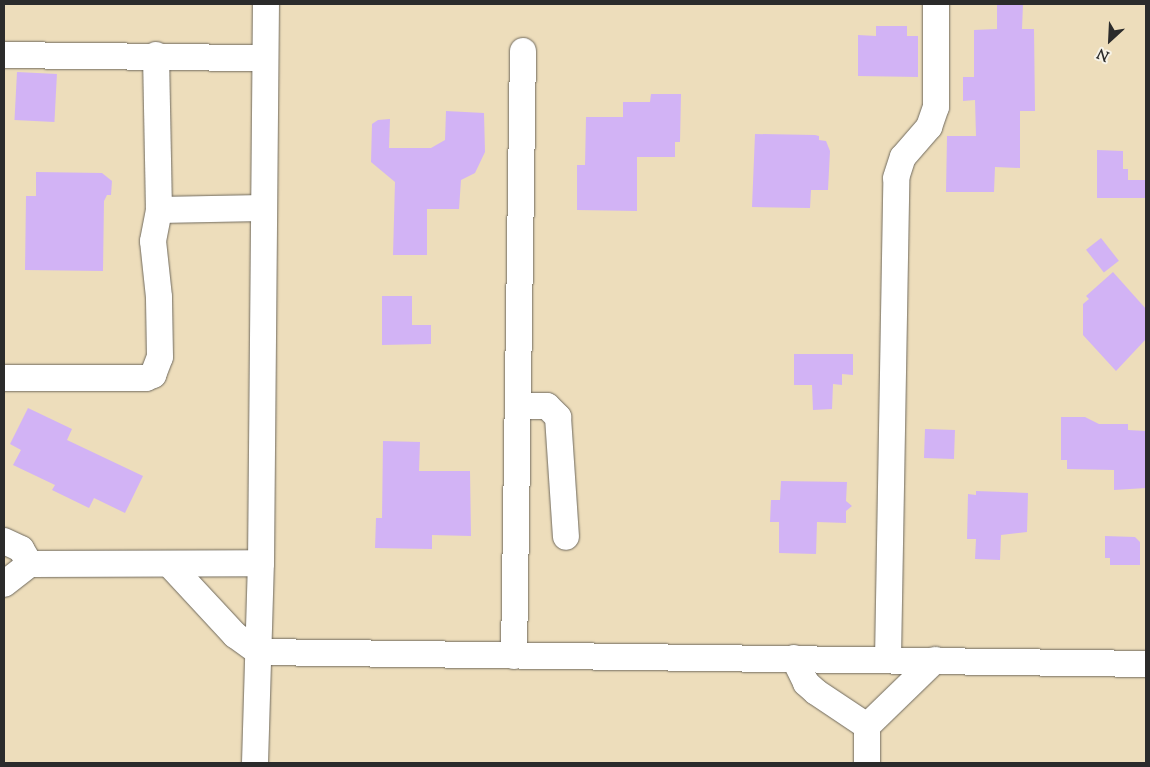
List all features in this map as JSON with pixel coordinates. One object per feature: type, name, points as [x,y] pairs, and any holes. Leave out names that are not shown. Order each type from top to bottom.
[{"type":"street","points":[[256,763],[261,563],[264,58],[266,4]]},
{"type":"street","points":[[888,659],[896,178],[903,157],[929,127],[936,107],[936,4]]},
{"type":"street","points":[[514,656],[523,51]]},
{"type":"street","points":[[4,55],[156,55],[264,58]]},
{"type":"street","points":[[4,378],[146,378],[153,375],[160,358],[159,297],[153,240],[159,210],[156,55]]},
{"type":"street","points":[[159,210],[263,208]]},
{"type":"street","points":[[518,406],[546,406],[558,417],[566,537]]},
{"type":"street","points":[[4,540],[21,549],[30,564]]},
{"type":"street","points":[[4,584],[30,564],[170,565],[261,563]]},
{"type":"street","points":[[170,565],[235,635],[258,652],[888,659],[1146,664]]},
{"type":"street","points":[[794,658],[806,683],[816,692],[867,726]]},
{"type":"street","points":[[867,763],[867,726],[935,660]]},
{"type":"building","points":[[997,4],[1023,4],[1022,29],[1034,29],[1035,111],[1020,111],[1020,168],[995,167],[994,192],[946,192],[947,136],[976,136],[975,100],[963,101],[963,77],[974,77],[974,30],[997,29]]},
{"type":"building","points":[[876,26],[907,26],[907,36],[918,36],[918,77],[858,76],[858,35],[876,36]]},
{"type":"building","points":[[17,72],[57,74],[54,122],[14,120]]},
{"type":"building","points":[[651,94],[681,94],[680,142],[675,142],[675,157],[637,157],[637,211],[577,210],[577,165],[585,165],[586,117],[623,117],[623,102],[650,102]]},
{"type":"building","points":[[446,111],[484,113],[485,152],[475,173],[461,180],[459,209],[427,209],[427,255],[393,255],[395,182],[371,162],[372,124],[378,120],[390,119],[389,148],[431,148],[445,140]]},
{"type":"building","points":[[755,134],[815,135],[819,136],[819,140],[826,141],[830,151],[828,190],[811,190],[810,208],[752,207]]},
{"type":"building","points":[[1097,150],[1123,151],[1123,169],[1128,169],[1128,180],[1146,180],[1146,198],[1097,198]]},
{"type":"building","points":[[36,172],[102,173],[112,181],[111,195],[107,195],[104,201],[103,271],[25,270],[26,196],[36,196]]},
{"type":"building","points":[[1101,238],[1119,261],[1104,273],[1086,250]]},
{"type":"building","points":[[1113,272],[1146,309],[1146,339],[1116,371],[1083,335],[1083,304],[1089,299],[1086,296]]},
{"type":"building","points":[[382,296],[412,296],[412,325],[431,325],[431,344],[382,345]]},
{"type":"building","points":[[794,354],[853,354],[853,375],[842,374],[842,385],[833,384],[832,409],[813,410],[812,385],[794,385]]},
{"type":"building","points":[[28,408],[72,429],[67,440],[143,476],[125,513],[94,498],[89,508],[52,490],[55,485],[13,465],[21,450],[10,444]]},
{"type":"building","points":[[1061,417],[1085,417],[1099,424],[1128,424],[1128,430],[1146,431],[1146,488],[1114,490],[1114,470],[1067,469],[1067,460],[1061,460]]},
{"type":"building","points":[[925,429],[955,430],[954,459],[924,458]]},
{"type":"building","points":[[383,441],[420,442],[419,471],[470,471],[471,536],[432,535],[432,549],[375,548],[376,518],[382,518]]},
{"type":"building","points":[[781,481],[847,482],[846,501],[852,506],[846,511],[846,523],[817,522],[816,554],[779,553],[779,522],[770,522],[771,500],[780,500]]},
{"type":"building","points":[[976,491],[1028,493],[1027,532],[1001,535],[1000,560],[975,559],[976,539],[967,539],[968,494],[976,495]]},
{"type":"building","points":[[1105,536],[1135,537],[1140,542],[1140,565],[1110,565],[1110,558],[1105,558]]}]
